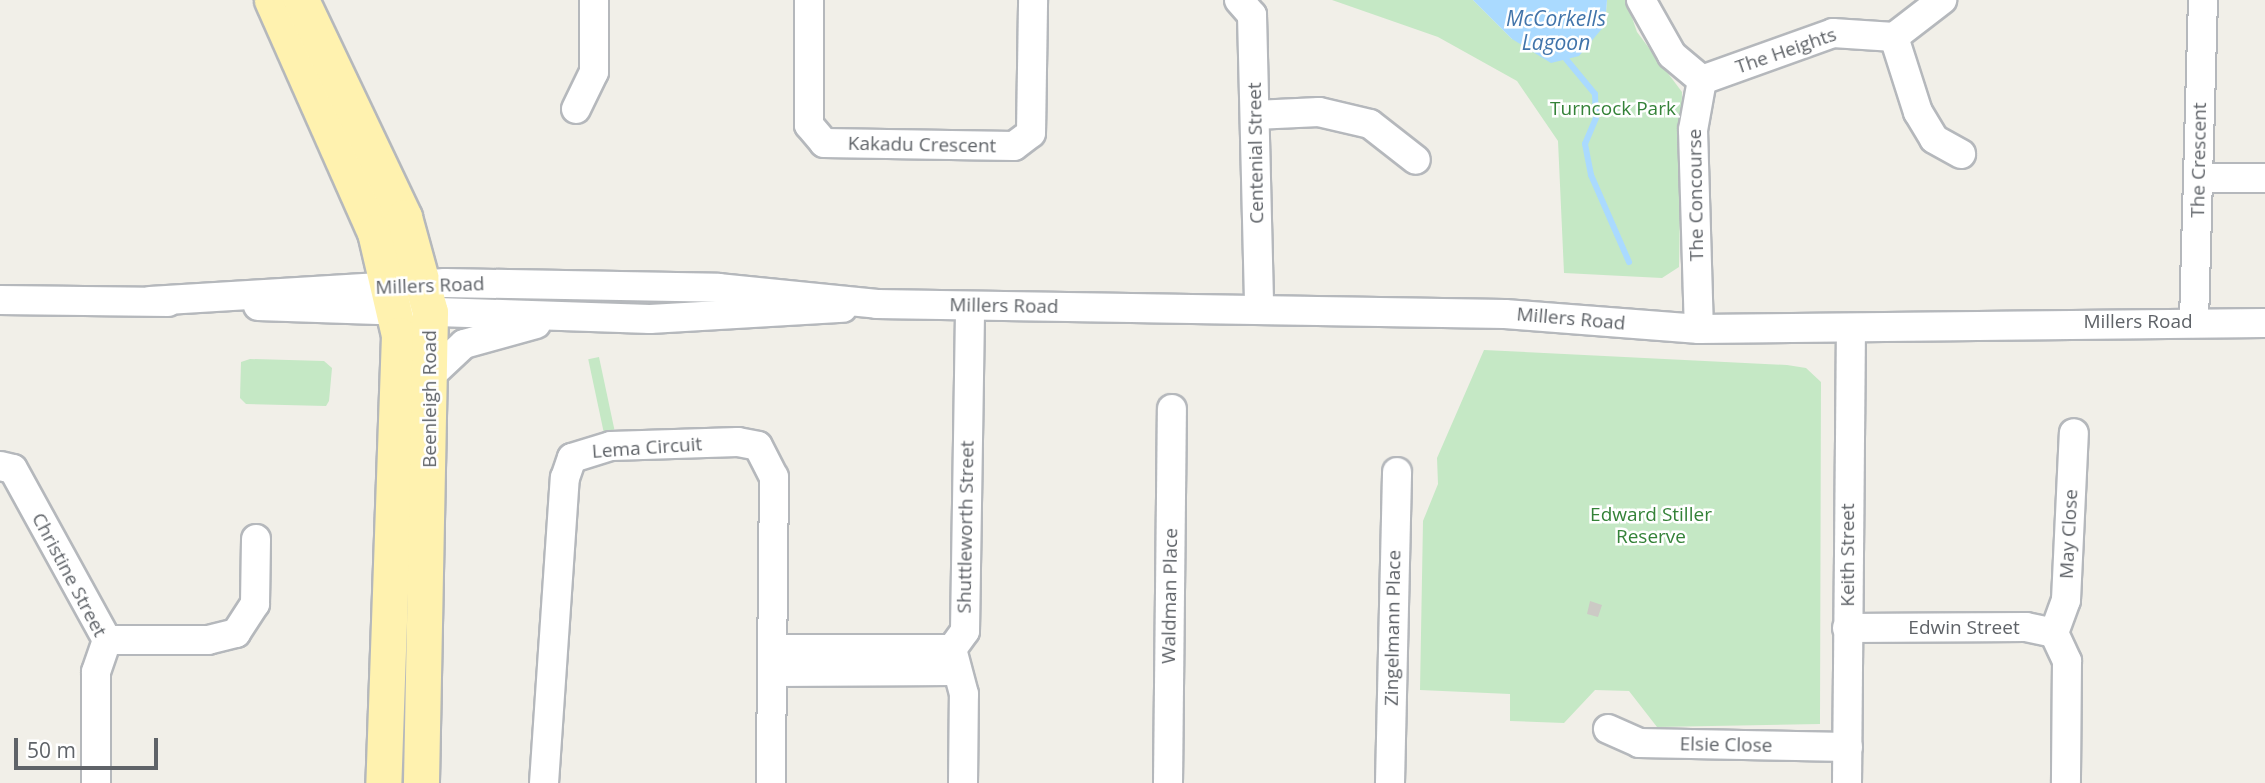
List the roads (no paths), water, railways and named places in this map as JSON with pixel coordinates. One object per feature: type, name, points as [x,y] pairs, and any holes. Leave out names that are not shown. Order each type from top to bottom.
[{"type":"main road","name":"Beenleigh Road","points":[[272,0],[374,232],[410,299],[433,373],[421,783]]},
{"type":"main road","name":"Beenleigh Road","points":[[302,0],[404,217],[410,299],[401,374],[383,783]]},
{"type":"street","points":[[576,109],[594,72],[594,0]]},
{"type":"street","name":"Kakadu Crescent","points":[[809,0],[809,125],[824,143],[1014,146],[1031,133],[1033,0]]},
{"type":"street","name":"Centenial Street","points":[[1239,0],[1252,15],[1259,310]]},
{"type":"street","points":[[1641,0],[1672,55],[1702,80]]},
{"type":"street","points":[[1942,0],[1894,37],[1918,113],[1934,139],[1961,154]]},
{"type":"street","name":"The Crescent","points":[[2194,321],[2203,0]]},
{"type":"street","name":"The Heights","points":[[1702,80],[1833,33],[1894,37]]},
{"type":"street","name":"The Concourse","points":[[1699,328],[1693,130],[1702,80]]},
{"type":"street","points":[[1255,115],[1319,112],[1370,124],[1416,160]]},
{"type":"street","points":[[2200,178],[2265,178]]},
{"type":"street","name":"Millers Road","points":[[0,300],[410,299],[718,288],[877,304],[1506,313],[1699,328],[1851,328],[2194,321],[2265,323]]},
{"type":"street","name":"Millers Road","points":[[410,299],[562,317],[798,314],[877,304]]},
{"type":"street","name":"Shuttleworth Street","points":[[953,660],[965,631],[970,306]]},
{"type":"street","points":[[433,373],[464,344],[562,317]]},
{"type":"street","name":"Keith Street","points":[[1847,783],[1851,328]]},
{"type":"street","name":"Waldman Place","points":[[1168,783],[1172,409]]},
{"type":"street","name":"May Close","points":[[2054,633],[2066,600],[2074,433]]},
{"type":"street","name":"Lema Circuit","points":[[544,783],[565,478],[572,458],[611,446],[758,446],[774,477],[771,783]]},
{"type":"street","name":"Christine Street","points":[[0,466],[13,469],[107,640],[96,672],[96,783]]},
{"type":"street","name":"Zingelmann Place","points":[[1390,783],[1397,472]]},
{"type":"street","points":[[107,640],[208,640],[236,634],[255,604],[256,539]]},
{"type":"street","name":"Edwin Street","points":[[1847,628],[2026,627],[2054,633]]},
{"type":"street","points":[[2054,633],[2067,661],[2066,783]]},
{"type":"street","points":[[773,661],[953,660],[964,694],[963,783]]},
{"type":"street","name":"Elsie Close","points":[[1608,729],[1639,743],[1847,747]]},
{"type":"water","name":"McCorkells Lagoon","points":[[1473,0],[1607,0],[1605,25],[1579,56],[1551,63],[1512,39]]},
{"type":"waterway","points":[[1566,59],[1595,94],[1596,118],[1585,144],[1591,175],[1629,262]]},
{"type":"park label","name":"Turncock Park","points":[[1613,109]]},
{"type":"park label","name":"Edward Stiller Reserve","points":[[1651,526]]}]
